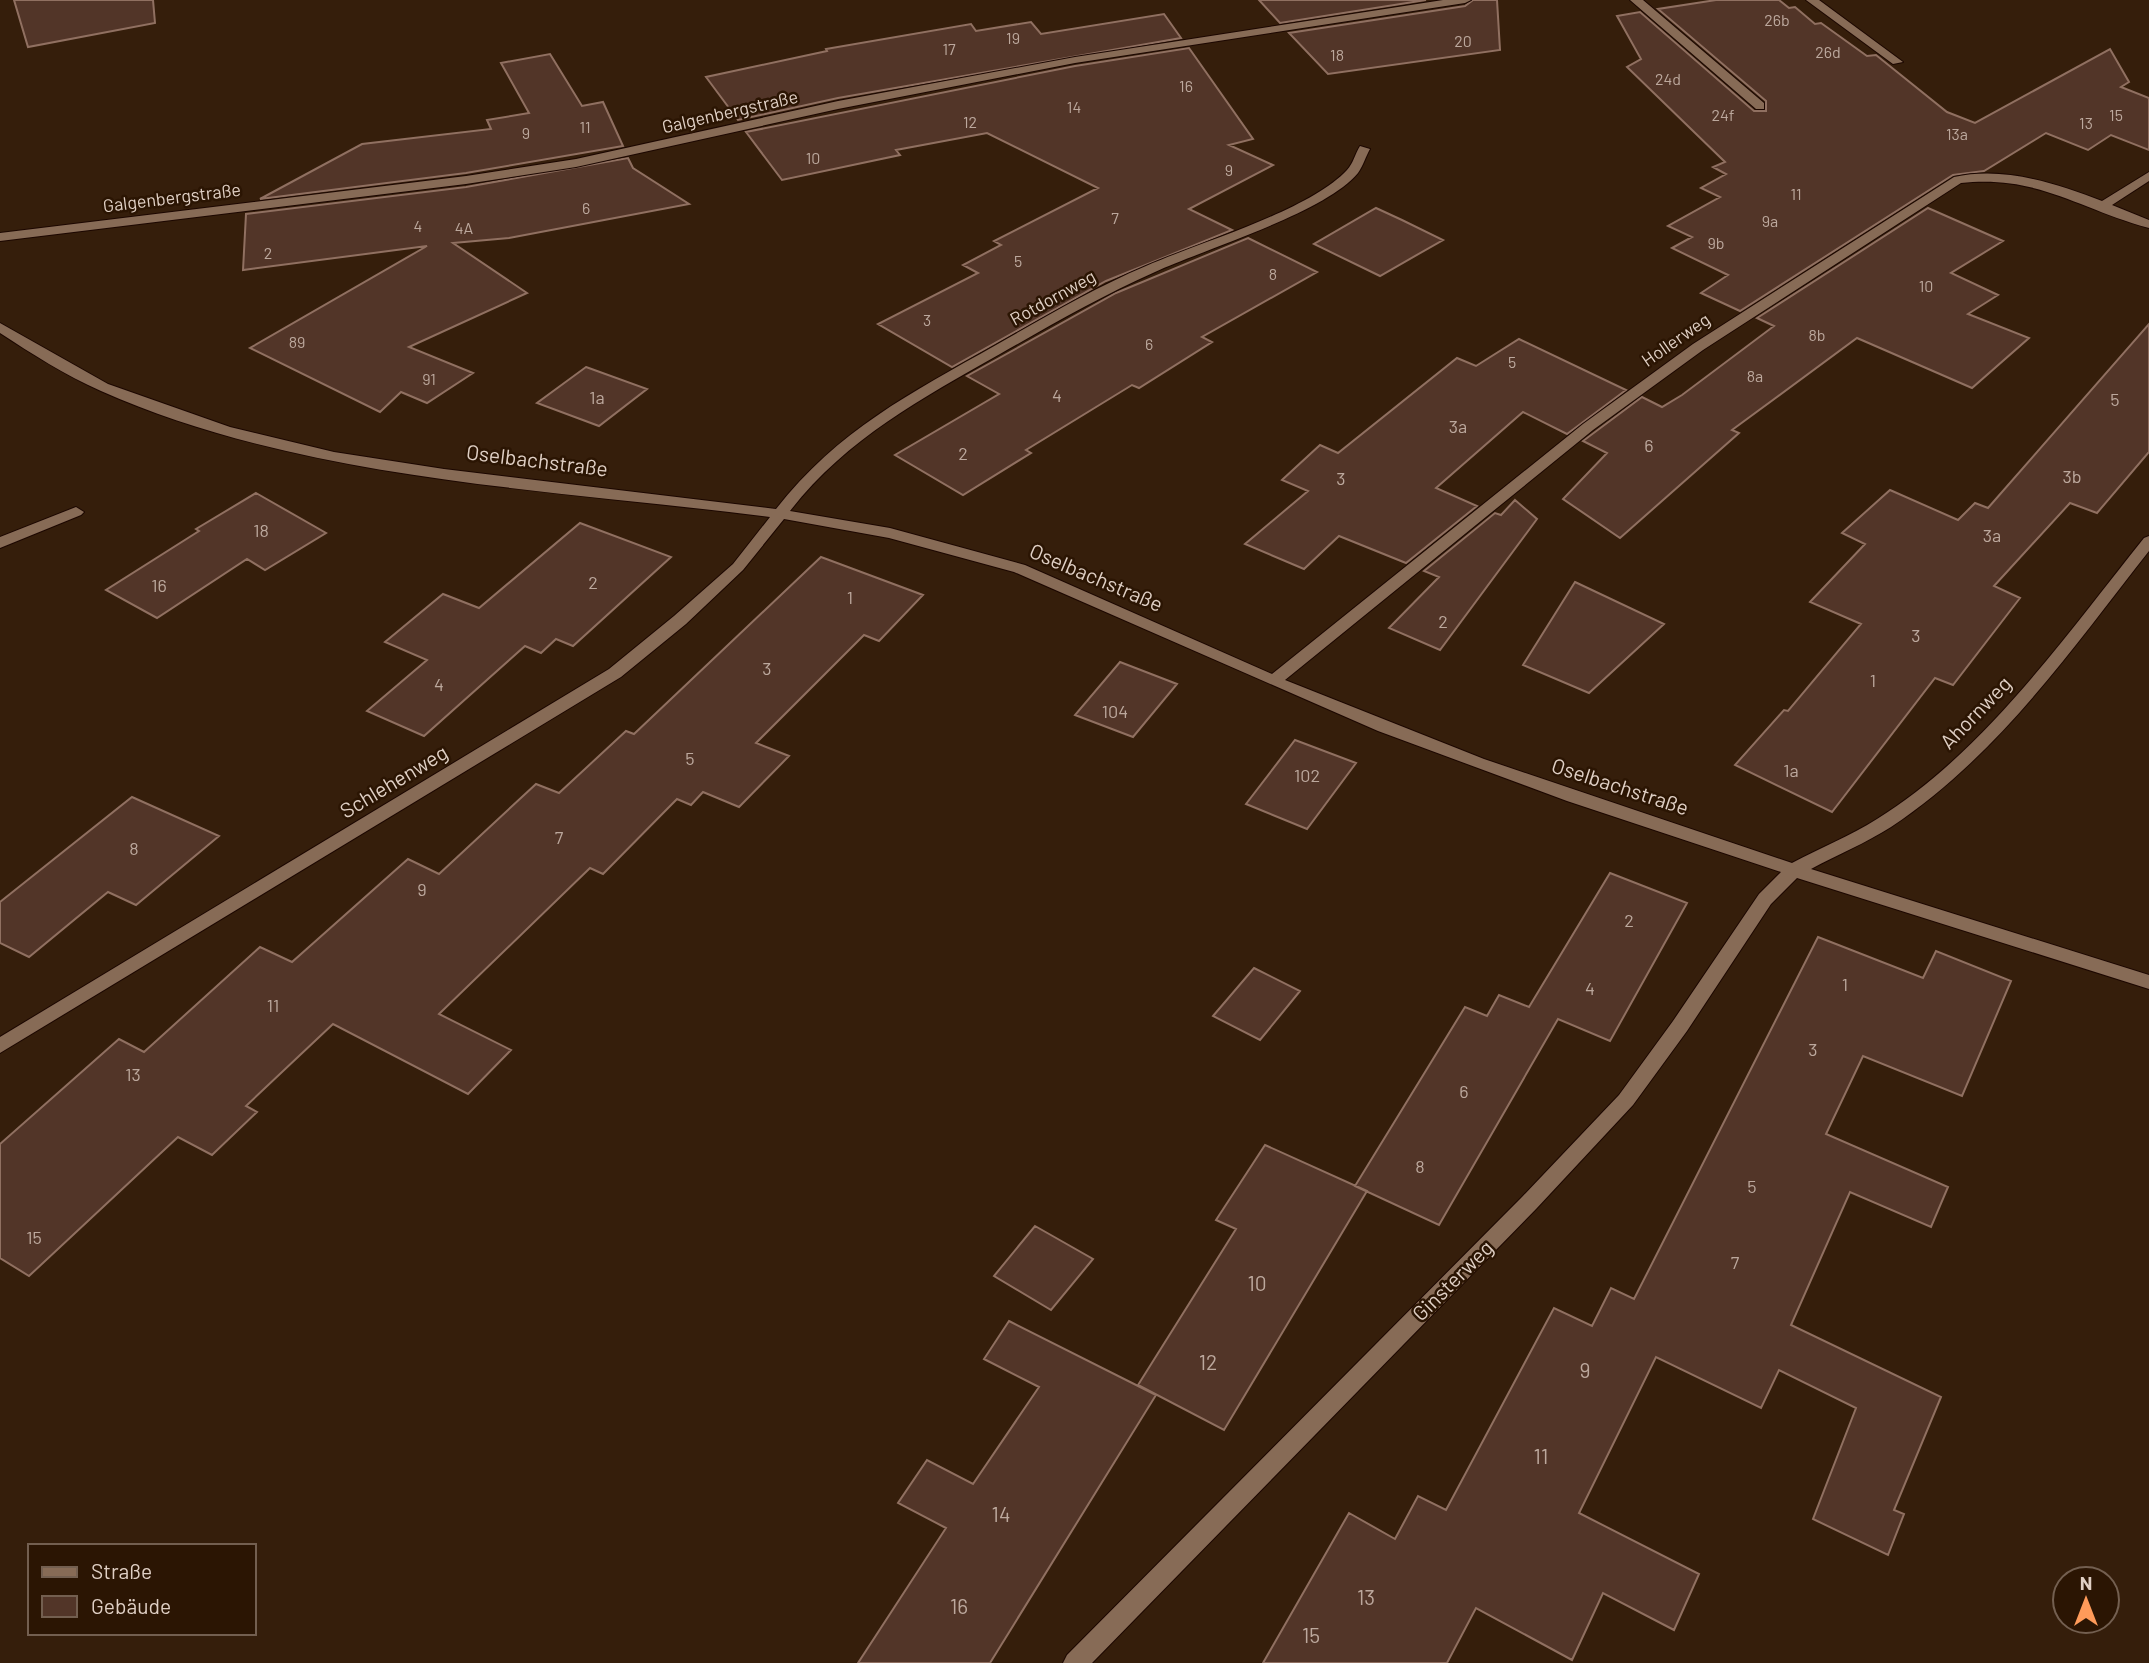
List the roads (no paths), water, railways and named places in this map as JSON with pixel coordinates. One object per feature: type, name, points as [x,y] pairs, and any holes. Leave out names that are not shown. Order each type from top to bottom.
[{"type":"street","name":"Galgenbergstraße","points":[[0,237],[453,182],[576,163],[838,105],[1062,62],[1465,0]]},
{"type":"street","points":[[1636,0],[1760,106]]},
{"type":"street","points":[[1812,0],[1897,62]]},
{"type":"street","name":"Rotdornweg","points":[[779,515],[808,478],[855,436],[904,403],[1086,300],[1150,269],[1280,216],[1320,196],[1353,170],[1364,149]]},
{"type":"street","name":"Hollerweg","points":[[1273,681],[1588,427],[1665,371],[1958,180],[1993,176],[2033,181],[2102,206]]},
{"type":"street","points":[[2102,206],[2149,176]]},
{"type":"street","points":[[2102,206],[2149,224]]},
{"type":"street","name":"Oselbachstraße","points":[[0,327],[40,354],[116,393],[224,432],[325,455],[779,515],[890,534],[999,562],[1080,593],[1273,681],[1525,779],[2149,982]]},
{"type":"street","points":[[0,543],[76,512]]},
{"type":"street","name":"Schlehenweg","points":[[0,1046],[615,673],[680,620],[738,567],[779,515]]},
{"type":"street","name":"Ahornweg","points":[[1795,869],[1884,823],[1952,771],[2034,686],[2149,541]]},
{"type":"street","name":"Ginsterweg","points":[[1075,1663],[1530,1203],[1626,1100],[1681,1026],[1765,899],[1795,869]]}]
